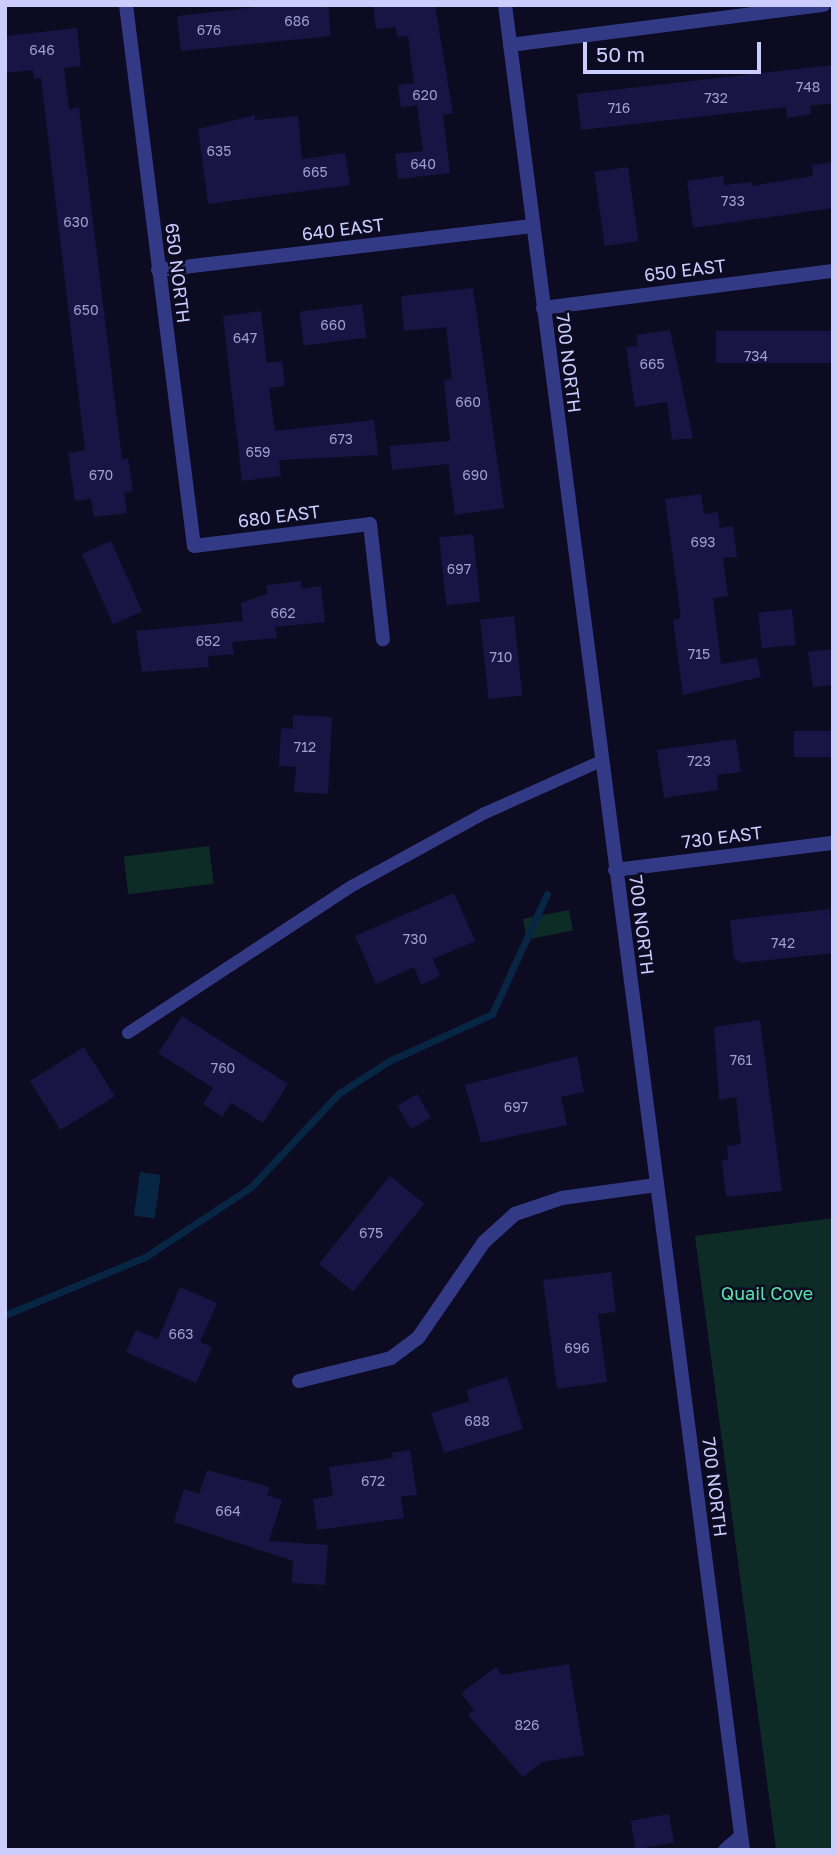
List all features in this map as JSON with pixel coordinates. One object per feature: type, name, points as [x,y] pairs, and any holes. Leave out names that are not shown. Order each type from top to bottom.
[{"type":"street","name":"650 NORTH","points":[[126,5],[194,546]]},
{"type":"street","name":"700 NORTH","points":[[505,5],[742,1843]]},
{"type":"street","points":[[510,45],[823,5]]},
{"type":"street","name":"640 EAST","points":[[158,270],[532,226]]},
{"type":"street","name":"650 EAST","points":[[543,308],[833,271]]},
{"type":"street","name":"680 EAST","points":[[194,546],[370,524],[383,639]]},
{"type":"street","name":"730 EAST","points":[[615,870],[833,843]]},
{"type":"street","points":[[299,1381],[391,1358],[418,1338],[484,1242],[515,1214],[562,1198],[656,1185]]},
{"type":"street","points":[[725,1850],[742,1843]]},
{"type":"lane","points":[[128,1033],[352,886],[485,813],[601,761]]},
{"type":"green space","points":[[209,846],[214,884],[128,894],[124,856]]},
{"type":"green space","points":[[569,910],[573,931],[527,940],[523,919]]},
{"type":"green space","name":"Quail Cove","points":[[833,1218],[833,1850],[776,1850],[695,1236]]},
{"type":"water","points":[[140,1172],[161,1175],[155,1218],[134,1216]]},
{"type":"building","points":[[273,5],[328,5],[331,36],[181,51],[177,16]]},
{"type":"building","points":[[373,5],[435,5],[453,113],[443,115],[450,173],[398,179],[395,154],[423,151],[417,105],[401,108],[398,85],[414,83],[408,36],[397,37],[396,27],[376,29]]},
{"type":"building","points":[[77,28],[81,66],[64,68],[69,109],[79,108],[122,459],[128,458],[133,491],[124,492],[127,513],[94,517],[91,499],[75,501],[68,453],[85,450],[41,78],[34,79],[33,70],[5,73],[5,36]]},
{"type":"building","points":[[833,65],[833,103],[810,106],[811,114],[787,118],[786,107],[581,130],[577,94]]},
{"type":"building","points":[[255,115],[255,120],[298,116],[302,159],[345,153],[350,185],[208,204],[198,129]]},
{"type":"building","points":[[833,162],[833,208],[693,228],[687,181],[723,176],[724,185],[752,182],[752,186],[813,176],[812,165]]},
{"type":"building","points":[[628,167],[638,241],[605,246],[594,172]]},
{"type":"building","points":[[473,288],[504,508],[455,515],[448,464],[392,470],[389,446],[450,441],[444,380],[452,379],[446,327],[404,331],[401,296]]},
{"type":"building","points":[[362,304],[366,338],[304,345],[299,312]]},
{"type":"building","points":[[261,311],[267,363],[282,361],[285,386],[269,388],[275,431],[374,420],[378,455],[279,460],[281,476],[242,481],[223,316]]},
{"type":"building","points":[[670,330],[693,438],[672,440],[667,402],[635,407],[626,347],[638,346],[636,335]]},
{"type":"building","points":[[716,331],[833,331],[833,363],[716,363]]},
{"type":"building","points":[[701,494],[704,514],[718,512],[720,528],[733,526],[737,557],[723,558],[728,596],[713,598],[721,664],[757,658],[761,677],[683,695],[673,620],[681,618],[665,499]]},
{"type":"building","points":[[473,534],[480,602],[446,605],[439,538]]},
{"type":"building","points":[[111,541],[142,611],[113,624],[82,554]]},
{"type":"building","points":[[301,581],[301,589],[321,586],[325,622],[275,627],[277,638],[232,642],[234,654],[208,656],[209,667],[142,672],[136,631],[243,621],[241,603],[267,594],[267,585]]},
{"type":"building","points":[[792,609],[796,645],[762,648],[758,613]]},
{"type":"building","points":[[514,616],[522,696],[489,699],[480,620]]},
{"type":"building","points":[[833,649],[833,685],[813,687],[808,652]]},
{"type":"building","points":[[293,715],[332,717],[328,794],[294,792],[296,767],[279,766],[281,728],[293,729]]},
{"type":"building","points":[[794,731],[833,731],[833,757],[794,757]]},
{"type":"building","points":[[736,739],[741,772],[717,775],[718,790],[664,798],[657,750]]},
{"type":"building","points":[[454,893],[475,941],[433,959],[440,976],[421,985],[414,967],[376,984],[355,936]]},
{"type":"building","points":[[830,909],[833,953],[741,963],[734,958],[730,920]]},
{"type":"building","points":[[182,1016],[288,1084],[263,1123],[231,1103],[222,1117],[203,1104],[213,1088],[158,1053]]},
{"type":"building","points":[[760,1020],[782,1191],[726,1197],[722,1161],[728,1160],[727,1146],[741,1144],[736,1097],[719,1100],[714,1027]]},
{"type":"building","points":[[84,1047],[115,1096],[60,1130],[30,1081]]},
{"type":"building","points":[[577,1056],[584,1092],[561,1097],[567,1125],[481,1143],[465,1085]]},
{"type":"building","points":[[417,1094],[431,1117],[411,1129],[397,1106]]},
{"type":"building","points":[[390,1176],[424,1204],[353,1292],[319,1264]]},
{"type":"building","points":[[611,1272],[616,1312],[598,1314],[607,1382],[557,1389],[543,1280]]},
{"type":"building","points":[[180,1287],[217,1303],[200,1342],[212,1347],[196,1383],[126,1352],[136,1330],[158,1339]]},
{"type":"building","points":[[507,1377],[523,1429],[444,1453],[431,1413],[470,1401],[466,1390]]},
{"type":"building","points":[[410,1450],[417,1495],[401,1496],[404,1518],[317,1530],[313,1499],[333,1496],[329,1467],[393,1458],[392,1453]]},
{"type":"building","points":[[207,1470],[270,1487],[267,1495],[282,1500],[269,1541],[328,1545],[325,1585],[292,1583],[293,1561],[174,1522],[184,1489],[199,1494]]},
{"type":"building","points":[[569,1664],[584,1755],[542,1762],[523,1777],[468,1715],[474,1710],[461,1693],[496,1667],[502,1675]]},
{"type":"building","points":[[669,1814],[674,1843],[636,1849],[631,1821]]},
{"type":"waterway","points":[[5,1315],[145,1257],[251,1187],[338,1094],[389,1061],[492,1014],[547,894]]}]
